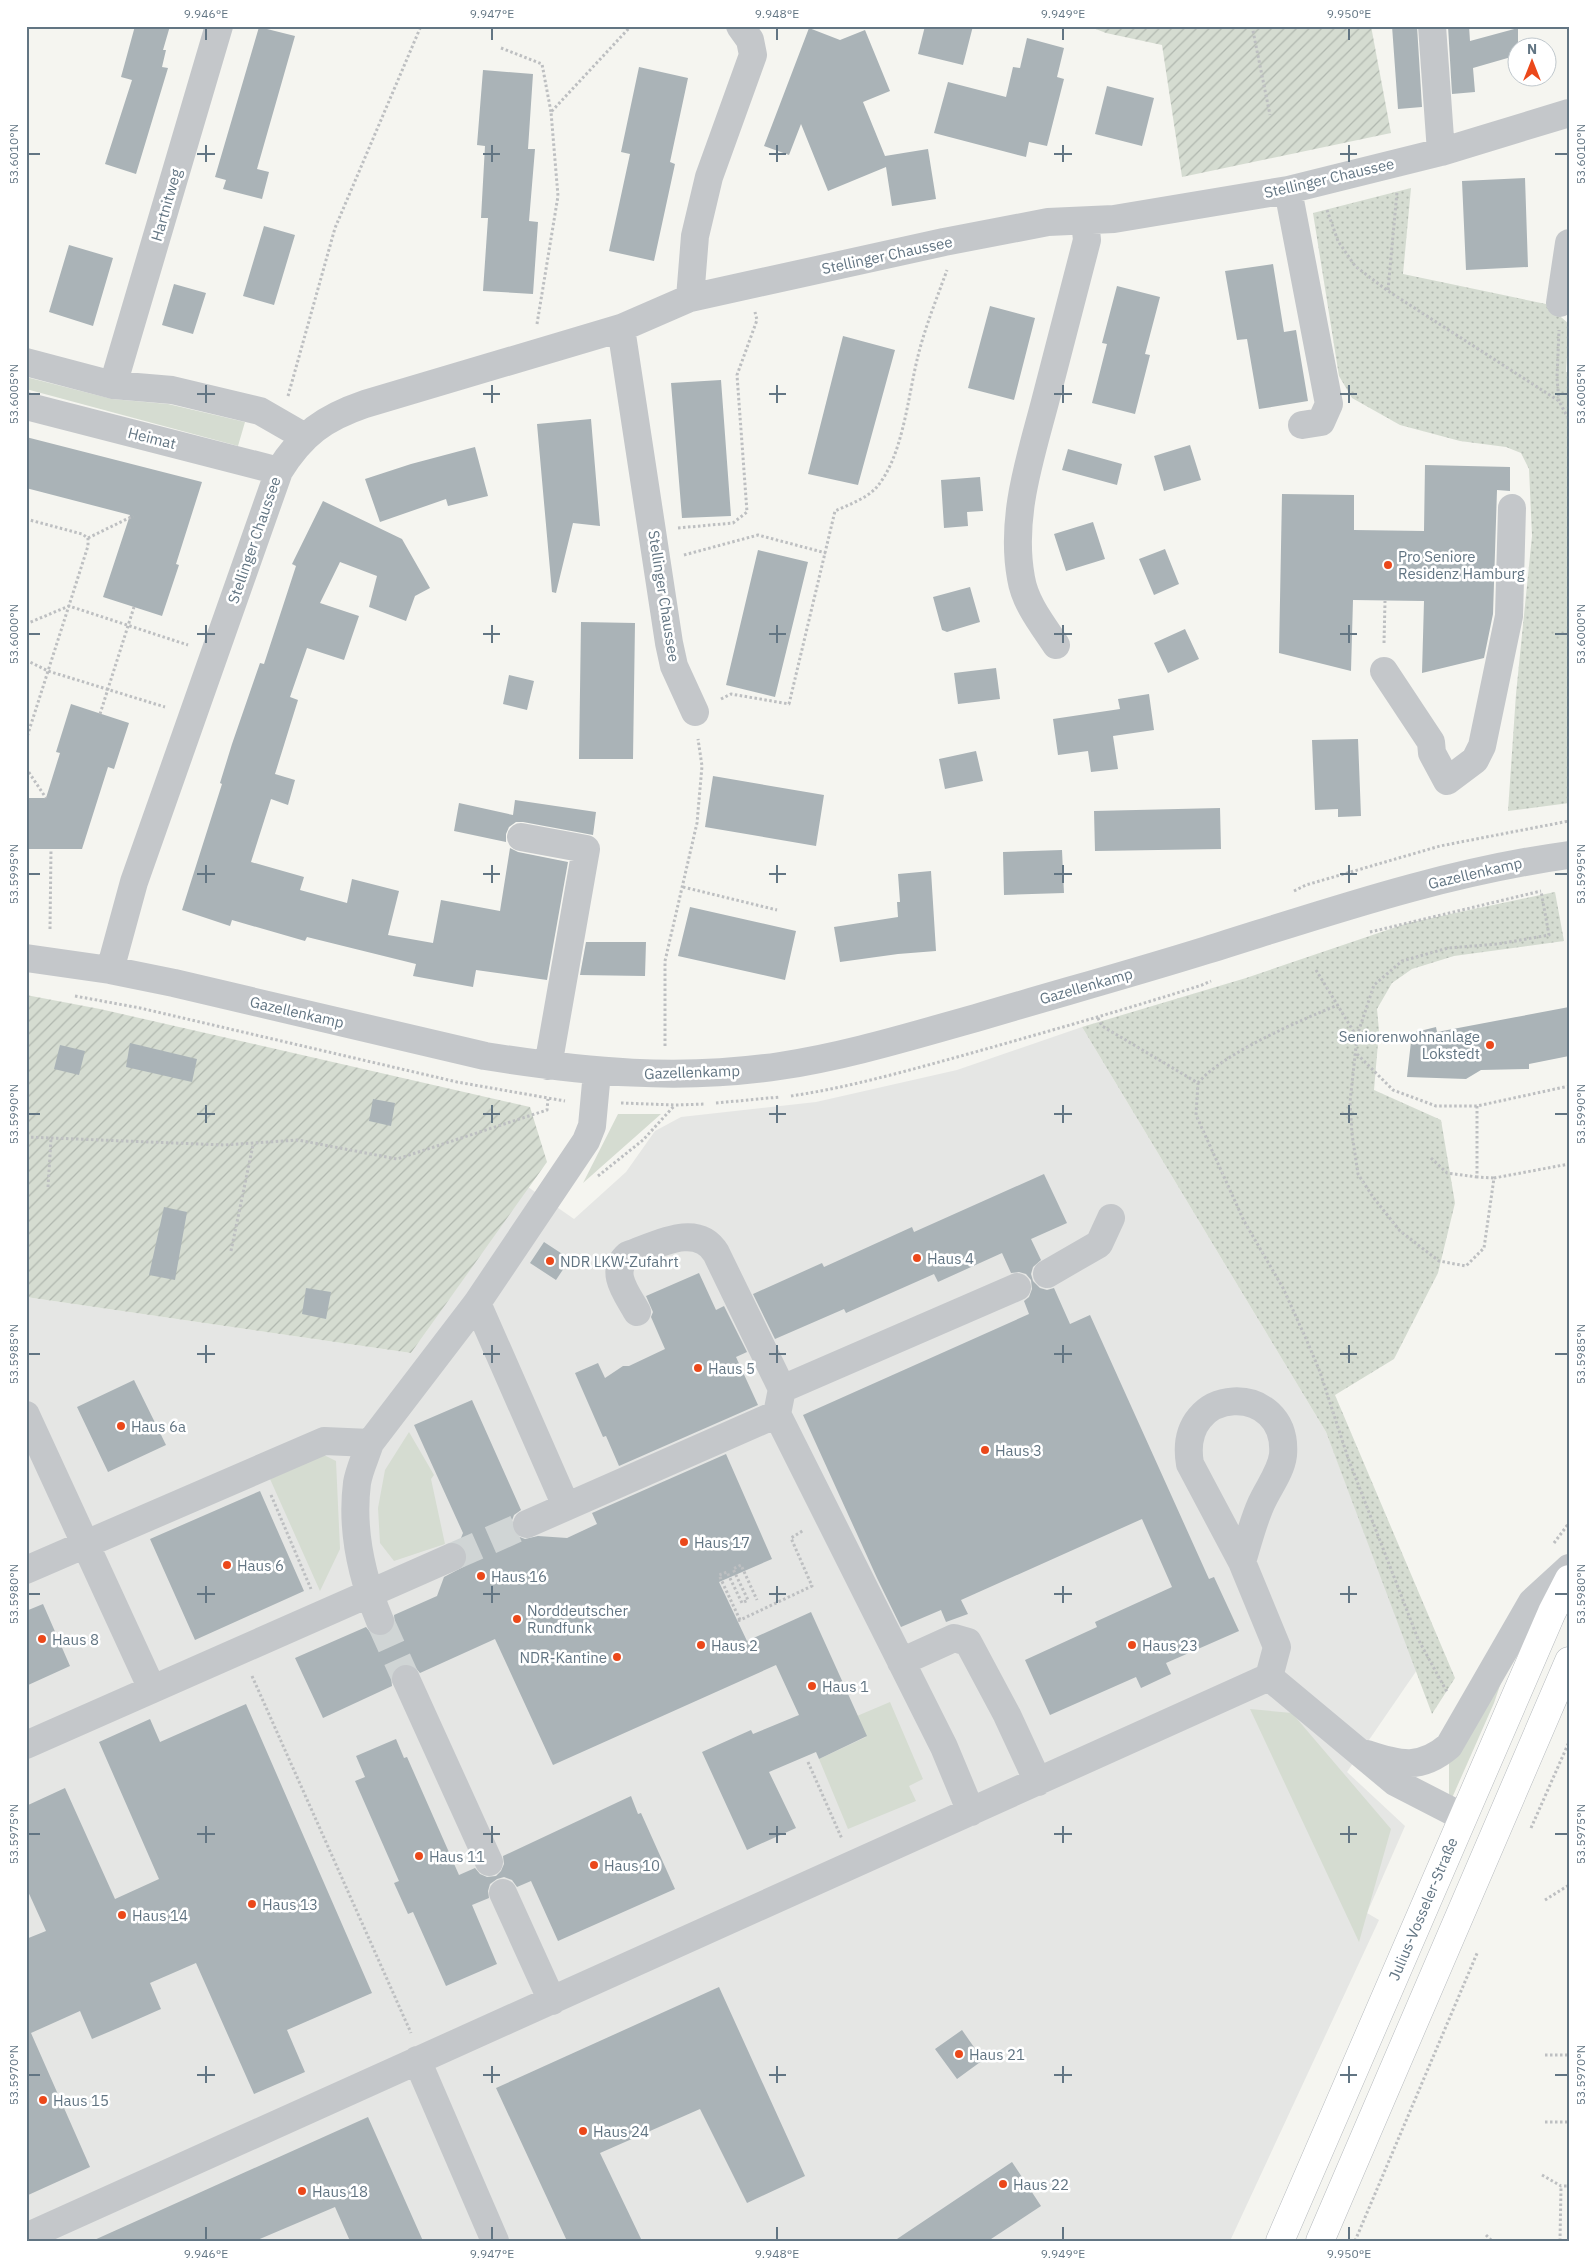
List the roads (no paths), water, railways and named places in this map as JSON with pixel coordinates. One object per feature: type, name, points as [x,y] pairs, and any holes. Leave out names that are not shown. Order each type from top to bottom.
[{"type":"main road","name":"Julius-Vosseler-Straße","points":[[1280,2241],[1552,1612],[1569,1579]]},
{"type":"main road","points":[[1320,2241],[1569,1661]]},
{"type":"street","name":"Hartnitweg","points":[[113,385],[219,26]]},
{"type":"street","points":[[690,298],[695,236],[709,177],[752,55],[750,40],[740,26]]},
{"type":"street","points":[[1432,26],[1441,152]]},
{"type":"street","name":"Stellinger Chaussee","points":[[110,970],[134,882],[279,471],[291,451],[305,436],[340,412],[621,328],[690,298],[944,242],[1048,222],[1114,219],[1288,190],[1441,152],[1569,113]]},
{"type":"street","points":[[1288,190],[1329,404],[1321,422],[1302,426]]},
{"type":"street","points":[[1056,645],[1031,606],[1024,591],[1021,578],[1018,532],[1023,486],[1087,240],[1085,221]]},
{"type":"street","points":[[1560,302],[1569,243]]},
{"type":"street","name":"Stellinger Chaussee","points":[[621,328],[653,530],[668,642],[674,666],[695,712]]},
{"type":"street","points":[[26,362],[113,385],[172,390],[260,411],[305,436]]},
{"type":"street","name":"Heimat","points":[[26,406],[279,471]]},
{"type":"street","points":[[1384,671],[1431,742],[1432,753],[1447,781],[1475,760],[1482,746],[1509,616],[1512,508]]},
{"type":"street","points":[[521,836],[586,848],[548,1066]]},
{"type":"street","name":"Gazellenkamp","points":[[26,958],[110,970],[486,1056],[548,1066],[597,1072],[679,1074],[727,1071],[780,1066],[864,1050],[1204,951],[1391,893],[1512,864],[1569,854]]},
{"type":"street","points":[[380,1621],[368,1594],[354,1521],[357,1482],[370,1443],[477,1303],[586,1142],[592,1126],[597,1072]]},
{"type":"street","points":[[1047,1274],[1099,1244],[1111,1218]]},
{"type":"street","points":[[636,1312],[619,1276],[623,1260],[628,1255],[687,1236],[705,1240],[716,1253],[779,1401],[900,1662],[944,1747],[971,1812]]},
{"type":"street","points":[[527,1524],[1017,1287]]},
{"type":"street","points":[[477,1303],[566,1506]]},
{"type":"street","points":[[1242,1562],[1261,1504],[1283,1458],[1284,1444],[1281,1432],[1267,1412],[1258,1406],[1236,1400],[1214,1406],[1204,1413],[1196,1422],[1190,1435],[1188,1449],[1190,1464],[1242,1562],[1277,1647],[1269,1677]]},
{"type":"street","points":[[26,1415],[152,1689]]},
{"type":"street","points":[[26,1570],[324,1441],[370,1443]]},
{"type":"street","points":[[26,1745],[452,1557]]},
{"type":"street","points":[[1361,1752],[1394,1763],[1417,1763],[1441,1753],[1449,1746],[1532,1602],[1569,1568]]},
{"type":"street","points":[[900,1662],[954,1638],[968,1642],[1038,1782]]},
{"type":"street","points":[[1269,1677],[1395,1782],[1463,1817]]},
{"type":"street","points":[[26,2238],[1269,1677]]},
{"type":"street","points":[[406,1679],[490,1862]]},
{"type":"street","points":[[503,1892],[552,2001]]},
{"type":"street","points":[[417,2060],[495,2241]]},
{"type":"tunnel","points":[[452,1557],[527,1524]]},
{"type":"tunnel","points":[[380,1621],[406,1679]]},
{"type":"place","name":"Pro Seniore Residenz Hamburg","points":[[1388,565]]},
{"type":"place","name":"Seniorenwohnanlage Lokstedt","points":[[1490,1045]]},
{"type":"place","name":"Haus 4","points":[[917,1258]]},
{"type":"place","name":"NDR LKW-Zufahrt","points":[[550,1261]]},
{"type":"place","name":"Haus 5","points":[[698,1368]]},
{"type":"place","name":"Haus 6a","points":[[121,1426]]},
{"type":"place","name":"Haus 3","points":[[985,1450]]},
{"type":"place","name":"Haus 17","points":[[684,1542]]},
{"type":"place","name":"Haus 6","points":[[227,1565]]},
{"type":"place","name":"Haus 16","points":[[481,1576]]},
{"type":"place","name":"Norddeutscher Rundfunk","points":[[517,1619]]},
{"type":"place","name":"Haus 8","points":[[42,1639]]},
{"type":"place","name":"Haus 2","points":[[701,1645]]},
{"type":"place","name":"Haus 23","points":[[1132,1645]]},
{"type":"place","name":"NDR-Kantine","points":[[617,1657]]},
{"type":"place","name":"Haus 1","points":[[812,1686]]},
{"type":"place","name":"Haus 11","points":[[419,1856]]},
{"type":"place","name":"Haus 10","points":[[594,1865]]},
{"type":"place","name":"Haus 13","points":[[252,1904]]},
{"type":"place","name":"Haus 14","points":[[122,1915]]},
{"type":"place","name":"Haus 21","points":[[959,2054]]},
{"type":"place","name":"Haus 15","points":[[43,2100]]},
{"type":"place","name":"Haus 24","points":[[583,2131]]},
{"type":"place","name":"Haus 22","points":[[1003,2184]]},
{"type":"place","name":"Haus 18","points":[[302,2191]]}]
